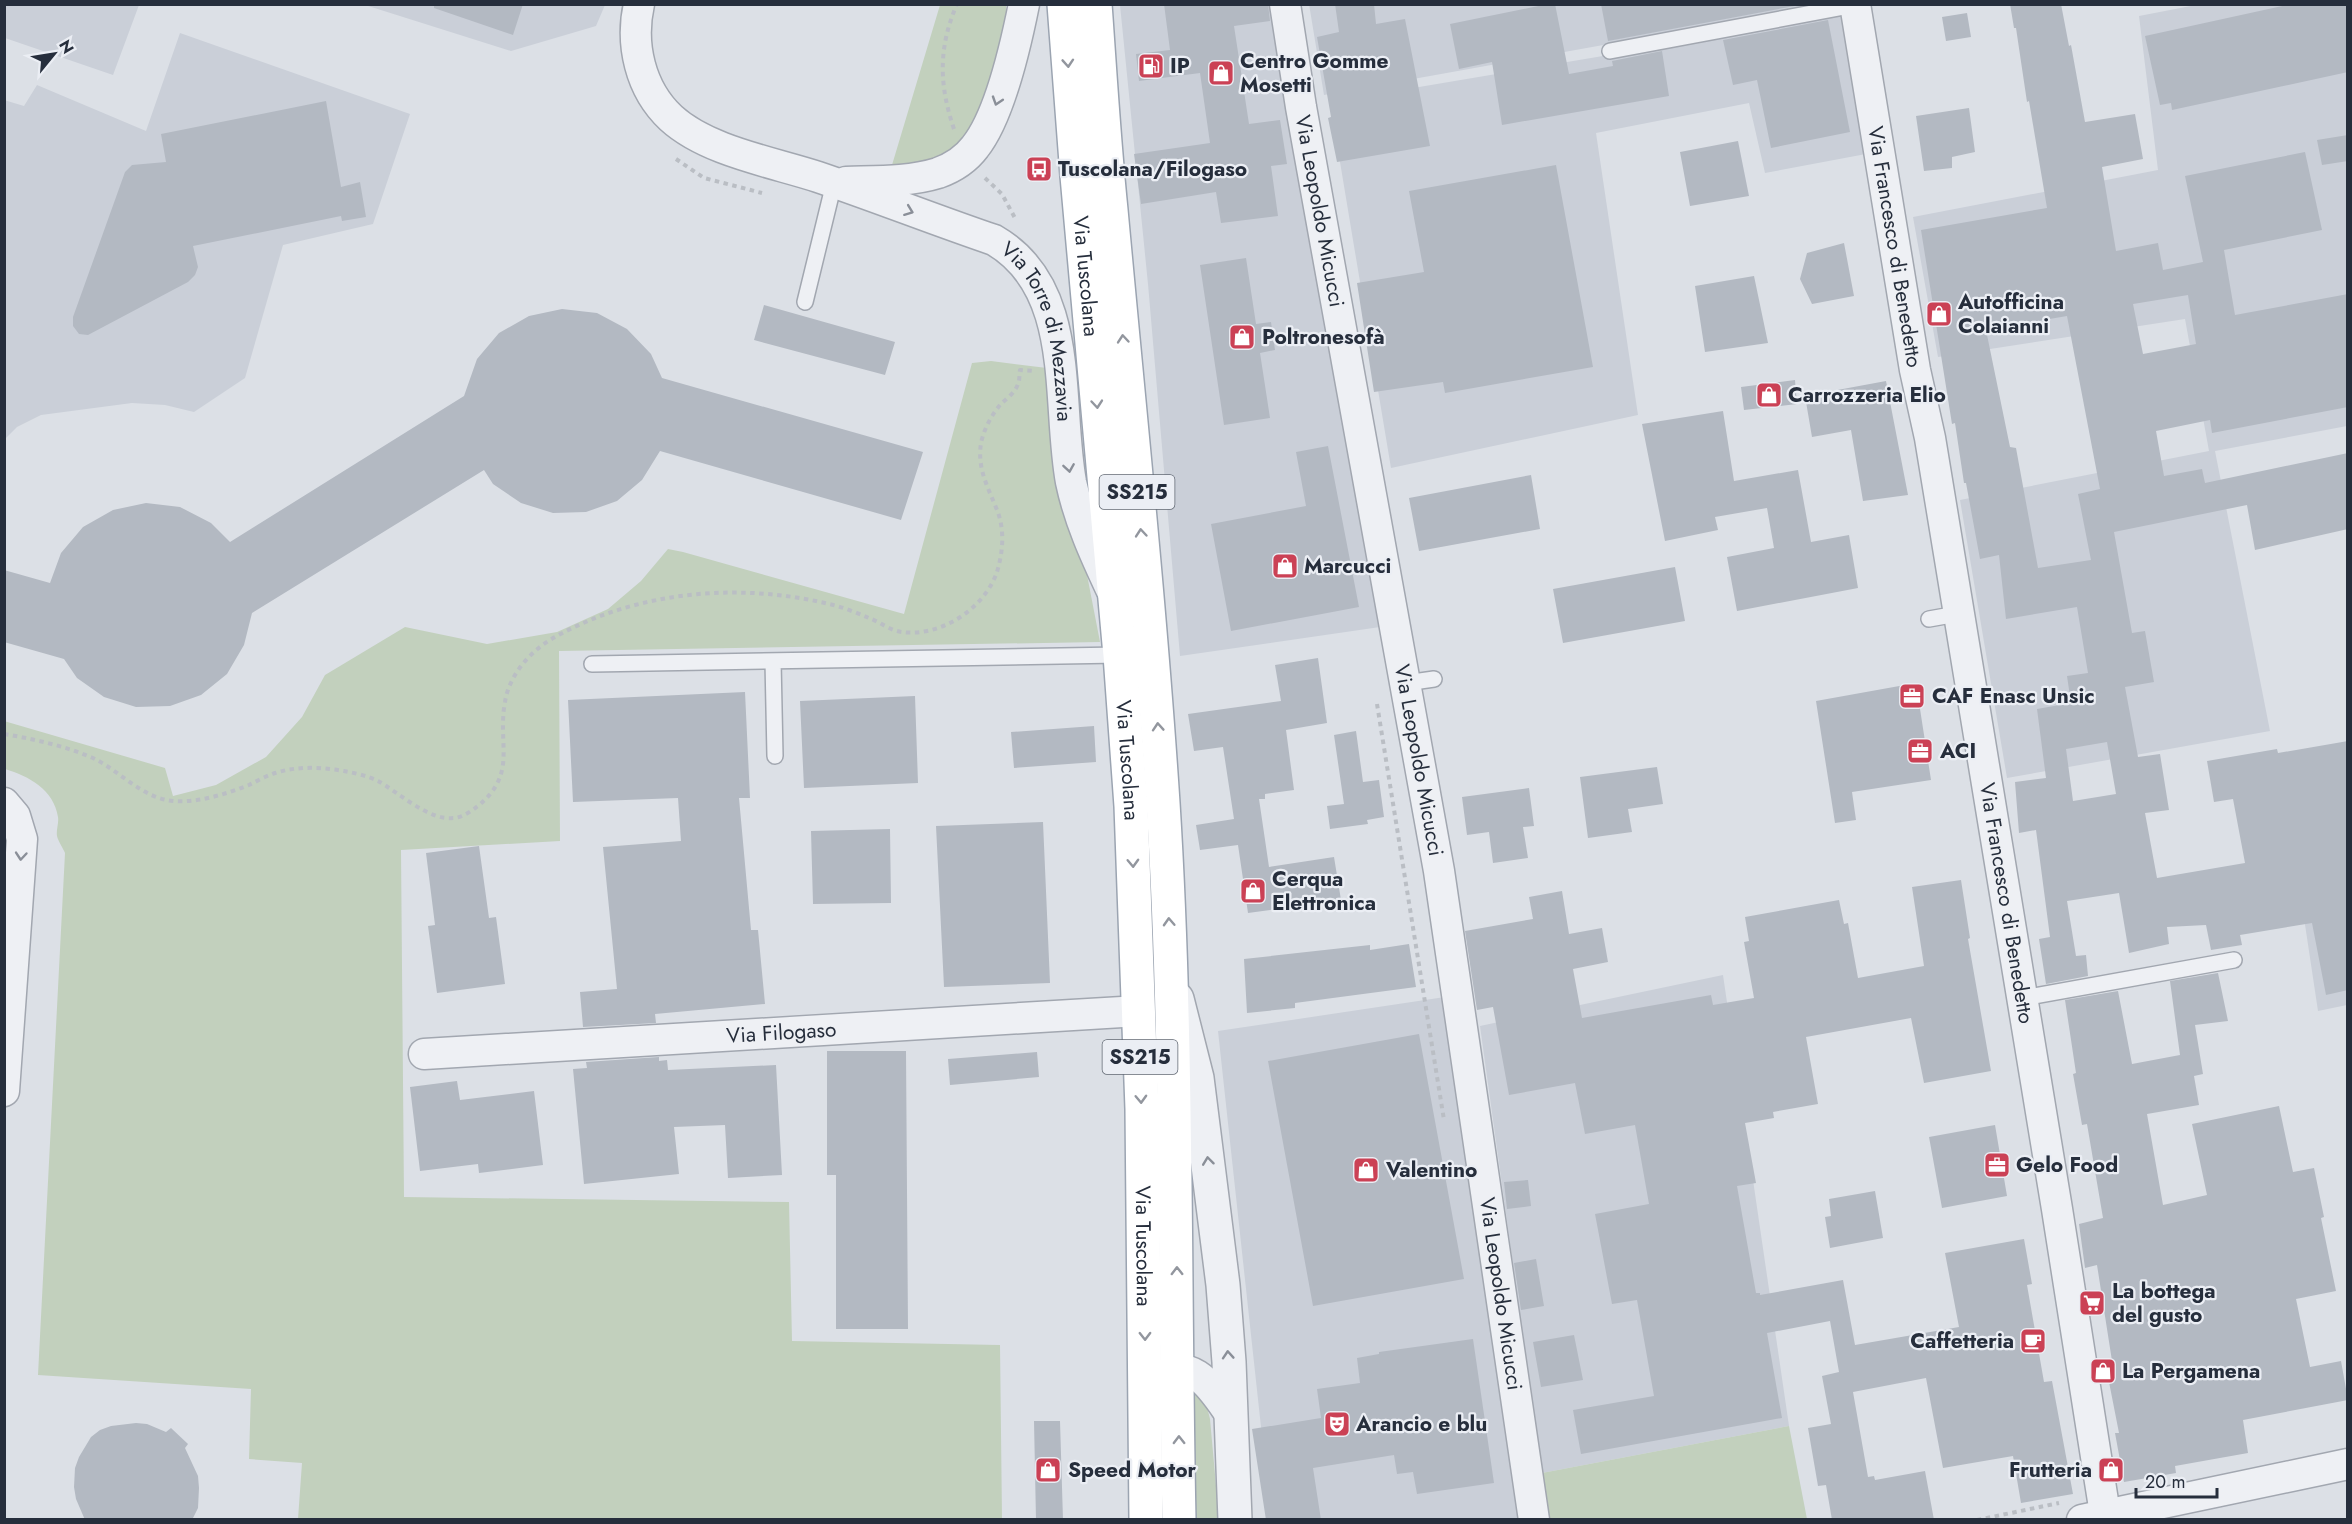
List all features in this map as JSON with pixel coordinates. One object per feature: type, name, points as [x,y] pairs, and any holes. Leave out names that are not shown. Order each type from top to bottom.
[{"type":"main road","name":"Via Tuscolana","points":[[1064,4],[1131,806],[1139,1011],[1146,1520]]},
{"type":"main road","name":"Via Tuscolana","points":[[1095,4],[1110,205],[1150,626],[1163,805],[1172,980],[1176,1142],[1179,1520]]},
{"type":"street","name":"Via Torre di Mezzavia","points":[[639,4],[635,25],[637,56],[654,97],[670,117],[691,134],[994,240],[1012,251],[1027,266],[1045,299],[1056,332],[1065,440],[1075,497],[1088,536],[1113,595]]},
{"type":"street","name":"Via Torre di Mezzavia","points":[[834,183],[927,176],[950,167],[967,155],[983,135],[996,105],[1024,4]]},
{"type":"street","name":"Via Leopoldo Micucci","points":[[1285,4],[1301,107],[1420,681],[1439,871],[1534,1520]]},
{"type":"street","name":"Via Francesco di Benedetto","points":[[1855,5],[1943,616],[2023,998],[2090,1514]]},
{"type":"street","points":[[4,803],[15,816],[22,839],[4,1091]]},
{"type":"street","name":"Via Tuscolana","points":[[1172,980],[1190,1044],[1199,1092],[1223,1285],[1229,1362],[1235,1520]]},
{"type":"street","name":"Via Filogaso","points":[[424,1054],[1139,1011]]},
{"type":"street","points":[[1145,1393],[1159,1379],[1177,1371],[1189,1371],[1210,1384],[1230,1414]]},
{"type":"street","points":[[2090,1514],[2348,1464]]},
{"type":"lane","points":[[1610,51],[1855,5]]},
{"type":"lane","points":[[805,302],[834,183]]},
{"type":"lane","points":[[592,664],[1120,655]]},
{"type":"lane","points":[[773,661],[775,756]]},
{"type":"lane","points":[[2023,998],[2234,960]]},
{"type":"path","points":[[957,4],[944,45],[942,70],[948,111],[954,131],[975,169],[1002,194],[1015,217],[1023,241],[1027,266]]},
{"type":"path","points":[[1020,370],[1037,371]]},
{"type":"path","points":[[1376,694],[1446,1130]]},
{"type":"path","points":[[1977,1520],[2090,1514]]},
{"type":"shaded area","points":[[5,4],[139,5],[113,75],[5,38]]},
{"type":"shaded area","points":[[1309,4],[1826,5],[1324,95]]},
{"type":"shaded area","points":[[365,5],[605,5],[596,26],[511,51]]},
{"type":"shaded area","points":[[1120,5],[1277,5],[1387,626],[1180,656],[1148,284]]},
{"type":"shaded area","points":[[2196,5],[2347,5],[2347,426],[2215,451],[2270,731],[2007,778],[1960,500],[2209,451],[2185,319],[1938,357],[1913,217],[2158,170],[2139,16]]},
{"type":"shaded area","points":[[1847,15],[1866,154],[1765,173],[1749,103],[1596,133],[1638,415],[1391,468],[1330,102]]},
{"type":"shaded area","points":[[180,33],[410,114],[373,224],[283,245],[245,378],[194,412],[165,405],[132,403],[41,415],[17,427],[5,439],[4,100],[24,106],[37,85],[146,131]]},
{"type":"shaded area","points":[[2347,868],[2347,1005],[2318,1011],[2298,878]]},
{"type":"shaded area","points":[[1723,975],[1789,1426],[1542,1473],[1480,1026]]},
{"type":"shaded area","points":[[1445,997],[1488,1310],[1521,1519],[1271,1519],[1218,1031]]},
{"type":"green space","points":[[940,5],[1006,5],[1006,15],[992,76],[971,135],[936,161],[910,168],[892,165]]},
{"type":"green space","points":[[991,361],[1047,368],[1100,642],[559,651],[560,841],[401,850],[404,1197],[789,1202],[792,1341],[1000,1345],[1002,1519],[298,1519],[302,1463],[249,1459],[251,1389],[38,1375],[65,853],[57,836],[56,807],[46,792],[31,780],[5,769],[4,721],[165,768],[173,796],[216,785],[266,757],[302,717],[325,675],[405,627],[487,644],[557,632],[608,609],[641,581],[668,549],[904,614],[972,363]]},
{"type":"green space","points":[[1191,1389],[1204,1402],[1210,1419],[1219,1519],[1192,1519]]},
{"type":"green space","points":[[1789,1426],[1807,1519],[1549,1519],[1542,1473]]},
{"type":"building","points":[[434,4],[523,4],[513,35],[434,8]]},
{"type":"building","points":[[1164,4],[1268,4],[1270,21],[1234,26],[1249,124],[1280,120],[1287,164],[1271,166],[1278,216],[1221,223],[1216,192],[1141,204],[1134,154],[1210,143],[1200,73],[1139,81],[1136,54],[1170,50]]},
{"type":"building","points":[[1335,4],[1374,4],[1376,24],[1405,19],[1430,146],[1337,162],[1328,118],[1331,117],[1317,37],[1339,32]]},
{"type":"building","points":[[1555,4],[1569,74],[1613,66],[1612,61],[1662,51],[1669,96],[1502,125],[1492,62],[1459,69],[1450,24]]},
{"type":"building","points":[[1601,4],[1805,4],[1608,41]]},
{"type":"building","points":[[2010,4],[2061,4],[2085,122],[2135,114],[2143,159],[2102,167],[2116,251],[2158,243],[2163,270],[2203,262],[2185,176],[2305,152],[2322,230],[2224,250],[2235,315],[2348,294],[2348,407],[2212,433],[2210,420],[2156,431],[2164,476],[2202,469],[2205,483],[2348,453],[2348,529],[2255,550],[2247,505],[2114,532],[2132,633],[2145,631],[2154,682],[2125,687],[2138,757],[2160,754],[2169,810],[2145,813],[2157,878],[2245,863],[2233,799],[2214,802],[2207,761],[2277,749],[2278,753],[2348,741],[2348,990],[2326,995],[2312,923],[2240,935],[2242,945],[2211,950],[2206,925],[2167,927],[2169,944],[2129,953],[2119,893],[2067,901],[2076,956],[2086,955],[2088,976],[2046,984],[2039,939],[2050,937],[2036,830],[2019,833],[2015,782],[2046,778],[2037,709],[2071,703],[2067,676],[2088,673],[2077,607],[2006,619],[1999,555],[1980,559],[1966,483],[1964,483],[1955,423],[1952,424],[1921,230],[2047,208],[2016,28],[2014,28]],"holes":[[[2188,295],[2196,344],[2143,354],[2133,304]],[[2067,316],[2100,489],[2078,494],[2091,560],[2038,568],[2016,448],[2010,447],[1986,330]],[[2107,742],[2116,794],[2073,801],[2066,749]]]},
{"type":"building","points":[[2292,4],[2348,4],[2348,72],[2172,110],[2171,103],[2160,105],[2145,36]]},
{"type":"building","points":[[1967,13],[1971,37],[1946,41],[1942,17]]},
{"type":"building","points":[[1828,20],[1850,132],[1771,148],[1757,80],[1733,85],[1723,40]]},
{"type":"building","points":[[326,101],[341,187],[360,182],[366,217],[342,221],[341,216],[193,246],[198,267],[195,275],[188,282],[88,335],[79,334],[73,326],[73,317],[125,172],[132,165],[166,162],[161,134]]},
{"type":"building","points":[[1969,108],[1975,152],[1952,157],[1952,168],[1924,171],[1916,116]]},
{"type":"building","points":[[2348,135],[2348,161],[2322,165],[2317,140]]},
{"type":"building","points":[[1738,141],[1749,196],[1690,206],[1680,152]]},
{"type":"building","points":[[1556,165],[1593,367],[1445,393],[1443,382],[1374,392],[1357,283],[1424,272],[1409,191]]},
{"type":"building","points":[[1844,243],[1854,296],[1812,304],[1800,279],[1807,253]]},
{"type":"building","name":"Poltronesofà","points":[[1246,258],[1256,324],[1271,322],[1275,350],[1260,353],[1270,418],[1224,425],[1200,265]]},
{"type":"building","points":[[1754,276],[1768,343],[1705,352],[1695,286]]},
{"type":"building","points":[[764,305],[895,342],[885,375],[754,340]]},
{"type":"building","points":[[562,309],[597,313],[627,329],[651,354],[662,378],[923,452],[901,520],[660,451],[642,480],[617,501],[586,512],[553,513],[521,503],[493,484],[484,470],[252,613],[244,645],[227,674],[201,695],[170,706],[136,707],[104,697],[77,678],[64,659],[4,642],[4,570],[50,583],[61,553],[83,527],[113,510],[146,503],[180,507],[211,523],[230,542],[464,396],[477,359],[499,333],[529,316]]},
{"type":"building","name":"Carrozzeria Elio","points":[[1795,380],[1797,404],[1744,410],[1741,387]]},
{"type":"building","points":[[1886,381],[1908,495],[1863,501],[1851,430],[1812,437],[1805,396]]},
{"type":"building","points":[[1723,411],[1734,481],[1798,470],[1811,542],[1849,535],[1858,588],[1737,611],[1727,557],[1774,548],[1767,508],[1715,517],[1718,530],[1665,541],[1642,424]]},
{"type":"building","name":"Marcucci","points":[[1328,446],[1359,607],[1231,631],[1211,524],[1306,506],[1296,452]]},
{"type":"building","points":[[1531,475],[1540,529],[1419,551],[1409,498]]},
{"type":"building","points":[[1675,567],[1685,621],[1563,643],[1553,589]]},
{"type":"building","points":[[1318,658],[1327,723],[1286,730],[1294,790],[1265,794],[1265,799],[1259,799],[1269,867],[1334,857],[1341,900],[1248,913],[1238,845],[1200,850],[1196,825],[1234,819],[1223,747],[1194,751],[1188,714],[1281,701],[1275,665]]},
{"type":"building","points":[[1916,683],[1931,780],[1852,792],[1856,820],[1835,823],[1816,701]]},
{"type":"building","points":[[745,692],[750,798],[739,798],[751,930],[758,930],[765,1004],[655,1014],[656,1023],[583,1027],[580,992],[617,989],[603,847],[681,841],[678,798],[573,802],[568,700]]},
{"type":"building","points":[[915,696],[918,783],[804,788],[800,701]]},
{"type":"building","points":[[1094,726],[1096,762],[1014,768],[1011,732]]},
{"type":"building","points":[[1356,731],[1363,782],[1379,780],[1384,817],[1367,820],[1368,824],[1330,829],[1327,806],[1344,804],[1334,735]]},
{"type":"building","points":[[1657,767],[1663,804],[1628,809],[1632,832],[1588,838],[1580,777]]},
{"type":"building","points":[[1529,788],[1534,826],[1523,827],[1528,858],[1493,863],[1489,832],[1467,835],[1462,797]]},
{"type":"building","points":[[1043,822],[1050,983],[944,987],[936,826]]},
{"type":"building","points":[[890,829],[891,903],[813,904],[811,831]]},
{"type":"building","points":[[479,846],[489,918],[496,917],[505,984],[437,993],[428,926],[435,925],[426,853]]},
{"type":"building","points":[[1961,880],[1970,938],[1968,939],[1991,1071],[1924,1083],[1911,1018],[1806,1037],[1818,1104],[1773,1112],[1774,1118],[1745,1123],[1756,1183],[1737,1186],[1756,1293],[1760,1295],[1843,1280],[1855,1345],[1959,1327],[1945,1253],[2024,1239],[2032,1284],[2027,1285],[2044,1382],[2052,1381],[2073,1494],[2021,1503],[2013,1456],[1943,1468],[1926,1378],[1853,1392],[1868,1477],[1874,1476],[1875,1480],[1925,1471],[1934,1520],[1832,1520],[1826,1485],[1818,1486],[1808,1428],[1831,1424],[1822,1376],[1839,1372],[1830,1321],[1767,1333],[1782,1418],[1581,1454],[1573,1410],[1654,1396],[1637,1300],[1612,1304],[1595,1214],[1649,1204],[1635,1125],[1585,1134],[1575,1083],[1509,1095],[1493,1007],[1477,1010],[1465,931],[1533,919],[1529,897],[1562,891],[1569,934],[1602,928],[1608,962],[1573,969],[1582,1018],[1711,995],[1713,1005],[1754,998],[1744,942],[1749,941],[1745,917],[1839,900],[1844,924],[1848,923],[1858,978],[1924,966],[1912,887]]},
{"type":"building","points":[[1409,944],[1416,987],[1295,1003],[1295,1008],[1247,1013],[1244,959],[1370,945],[1370,950]]},
{"type":"building","points":[[2218,973],[2228,1021],[2195,1025],[2203,1074],[2194,1076],[2199,1105],[2147,1114],[2163,1205],[2207,1195],[2192,1124],[2279,1106],[2293,1172],[2314,1168],[2324,1217],[2321,1218],[2336,1291],[2296,1299],[2310,1367],[2341,1361],[2348,1400],[2243,1420],[2248,1453],[2175,1466],[2176,1473],[2124,1482],[2115,1433],[2119,1433],[2109,1382],[2115,1380],[2097,1265],[2085,1268],[2079,1224],[2103,1218],[2087,1124],[2082,1125],[2073,1074],[2076,1073],[2065,1000],[2118,991],[2132,1064],[2180,1055],[2170,981]]},
{"type":"building","name":"Valentino","points":[[1419,1034],[1464,1279],[1313,1306],[1268,1061]]},
{"type":"building","points":[[827,1051],[906,1051],[908,1329],[836,1329],[836,1175],[827,1175]]},
{"type":"building","points":[[1037,1052],[1039,1077],[950,1085],[948,1059]]},
{"type":"building","points":[[659,1057],[659,1061],[667,1060],[668,1070],[776,1065],[782,1175],[728,1178],[725,1125],[674,1127],[679,1174],[584,1184],[573,1069],[587,1068],[586,1062]]},
{"type":"building","points":[[457,1081],[460,1100],[534,1091],[543,1165],[479,1173],[478,1164],[420,1171],[410,1087]]},
{"type":"building","points":[[1995,1125],[2007,1196],[1942,1208],[1929,1137]]},
{"type":"building","points":[[1528,1180],[1531,1206],[1507,1209],[1504,1182]]},
{"type":"building","points":[[1875,1191],[1883,1238],[1830,1248],[1825,1217],[1831,1216],[1829,1199]]},
{"type":"building","points":[[1536,1259],[1544,1306],[1521,1310],[1514,1263]]},
{"type":"building","points":[[1574,1335],[1583,1380],[1541,1387],[1533,1342]]},
{"type":"building","points":[[1473,1339],[1494,1483],[1417,1494],[1413,1472],[1397,1474],[1394,1455],[1313,1468],[1321,1520],[1266,1520],[1252,1429],[1321,1418],[1317,1389],[1360,1383],[1357,1358],[1379,1354],[1379,1352]]},
{"type":"building","name":"Speed Motor","points":[[1034,1421],[1060,1421],[1063,1520],[1036,1520]]},
{"type":"building","points":[[147,1424],[166,1432],[171,1428],[188,1444],[185,1448],[198,1476],[199,1488],[198,1508],[192,1520],[85,1520],[76,1499],[74,1487],[75,1468],[79,1457],[91,1437],[100,1430],[111,1426]]},
{"type":"place","name":"IP","points":[[1151,66]]},
{"type":"place","name":"Centro Gomme Mosetti","points":[[1221,73]]},
{"type":"place","name":"Tuscolana/Filogaso","points":[[1039,169]]},
{"type":"place","name":"Autofficina Colaianni","points":[[1939,314]]},
{"type":"place","name":"Poltronesofà","points":[[1242,337]]},
{"type":"place","name":"Carrozzeria Elio","points":[[1769,395]]},
{"type":"place","name":"Marcucci","points":[[1285,566]]},
{"type":"place","name":"CAF Enasc Unsic","points":[[1912,696]]},
{"type":"place","name":"ACI","points":[[1920,751]]},
{"type":"place","name":"Cerqua Elettronica","points":[[1253,891]]},
{"type":"place","name":"Gelo Food","points":[[1997,1165]]},
{"type":"place","name":"Valentino","points":[[1366,1170]]},
{"type":"place","name":"La bottega del gusto","points":[[2092,1303]]},
{"type":"place","name":"Caffetteria","points":[[2033,1341]]},
{"type":"place","name":"La Pergamena","points":[[2103,1371]]},
{"type":"place","name":"Arancio e blu","points":[[1337,1424]]},
{"type":"place","name":"Speed Motor","points":[[1048,1470]]},
{"type":"place","name":"Frutteria","points":[[2111,1470]]}]
